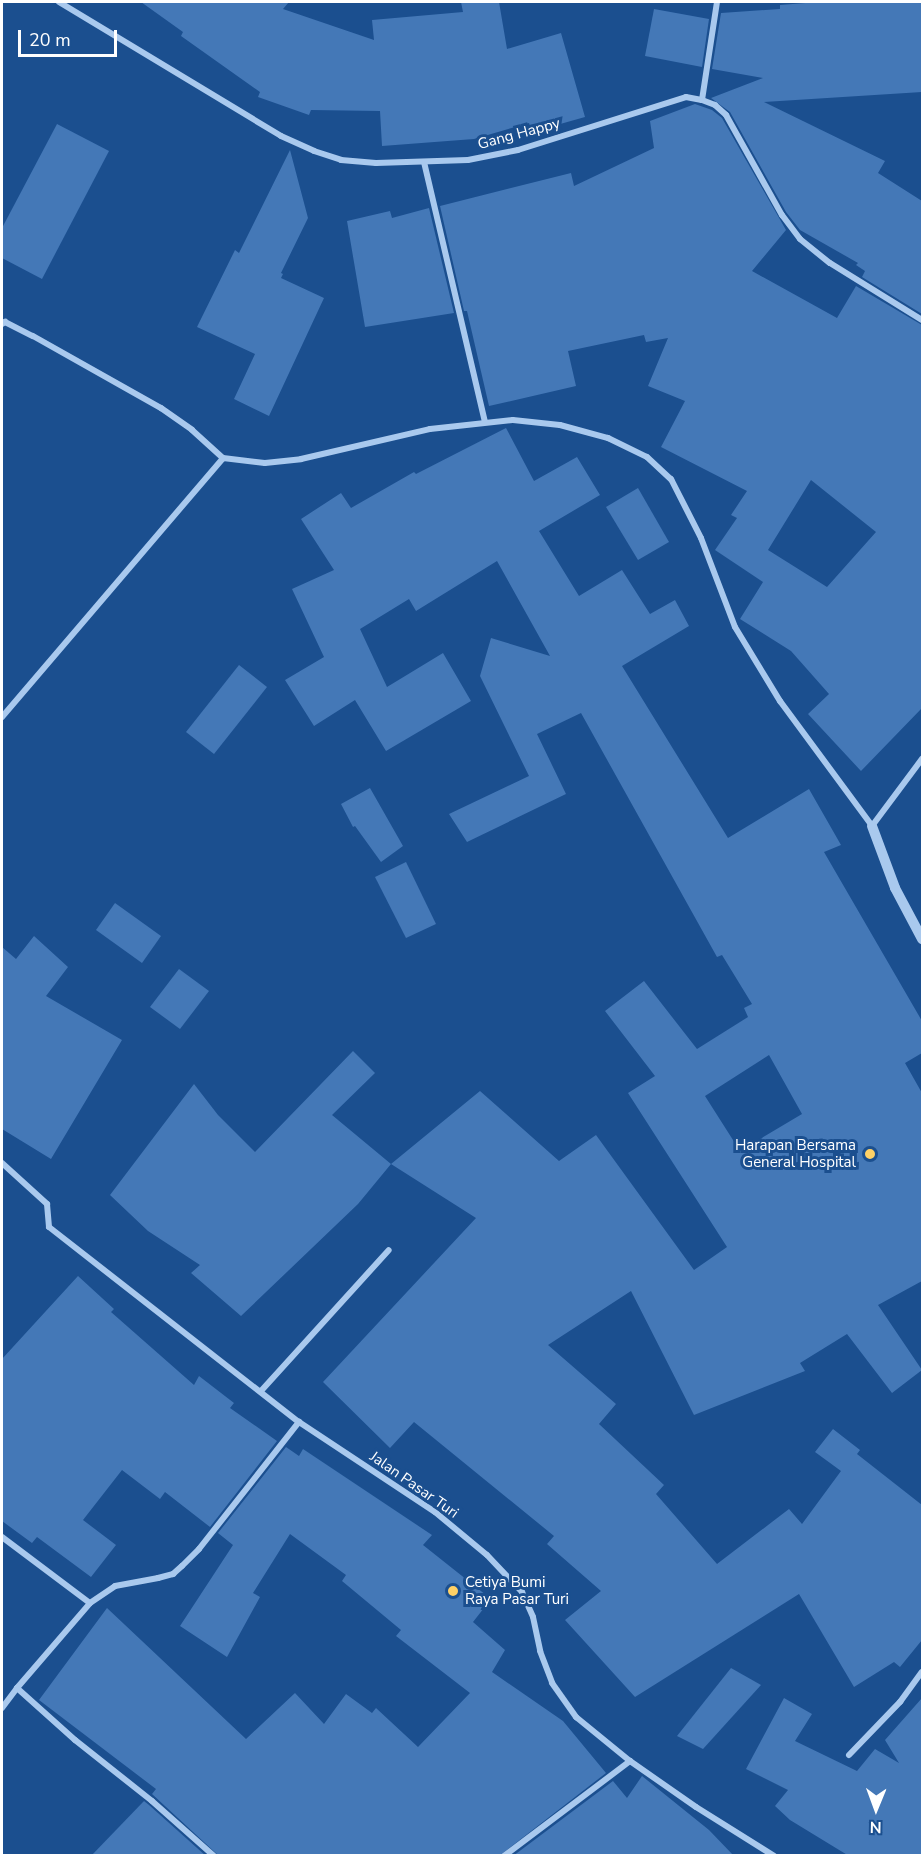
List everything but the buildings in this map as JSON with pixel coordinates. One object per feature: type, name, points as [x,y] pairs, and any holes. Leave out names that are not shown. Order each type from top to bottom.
[{"type":"street","name":"Gang Happy","points":[[60,2],[281,136],[341,160],[424,162],[468,160],[518,150],[686,97],[702,100]]},
{"type":"street","points":[[717,2],[702,100],[715,105],[726,116],[782,215],[800,239],[830,263],[922,320]]},
{"type":"street","points":[[424,162],[484,422]]},
{"type":"street","points":[[3,321],[161,408],[192,429],[223,458],[265,463],[301,459],[430,429],[513,420],[560,425],[608,438],[647,457],[671,479],[701,538],[735,627],[780,701],[872,826],[896,888],[922,939]]},
{"type":"street","points":[[2,717],[223,458]]},
{"type":"street","points":[[872,826],[922,759]]},
{"type":"street","name":"Jalan Pasar Turi","points":[[2,1163],[47,1204],[49,1227],[299,1422],[435,1512],[488,1555],[522,1592],[533,1617],[540,1651],[552,1683],[576,1717],[630,1761],[696,1807],[774,1856]]},
{"type":"street","points":[[261,1391],[389,1250]]},
{"type":"street","points":[[2,1708],[90,1602],[115,1586],[173,1574],[182,1566],[199,1549],[299,1422]]},
{"type":"street","points":[[2,1536],[90,1602]]},
{"type":"street","points":[[849,1755],[900,1702],[922,1672]]},
{"type":"street","points":[[17,1688],[75,1740],[152,1801],[214,1856]]},
{"type":"street","points":[[504,1856],[630,1761]]},
{"type":"place","name":"Harapan Bersama General Hospital","points":[[870,1154]]},
{"type":"place","name":"Cetiya Bumi Raya Pasar Turi","points":[[453,1591]]}]
